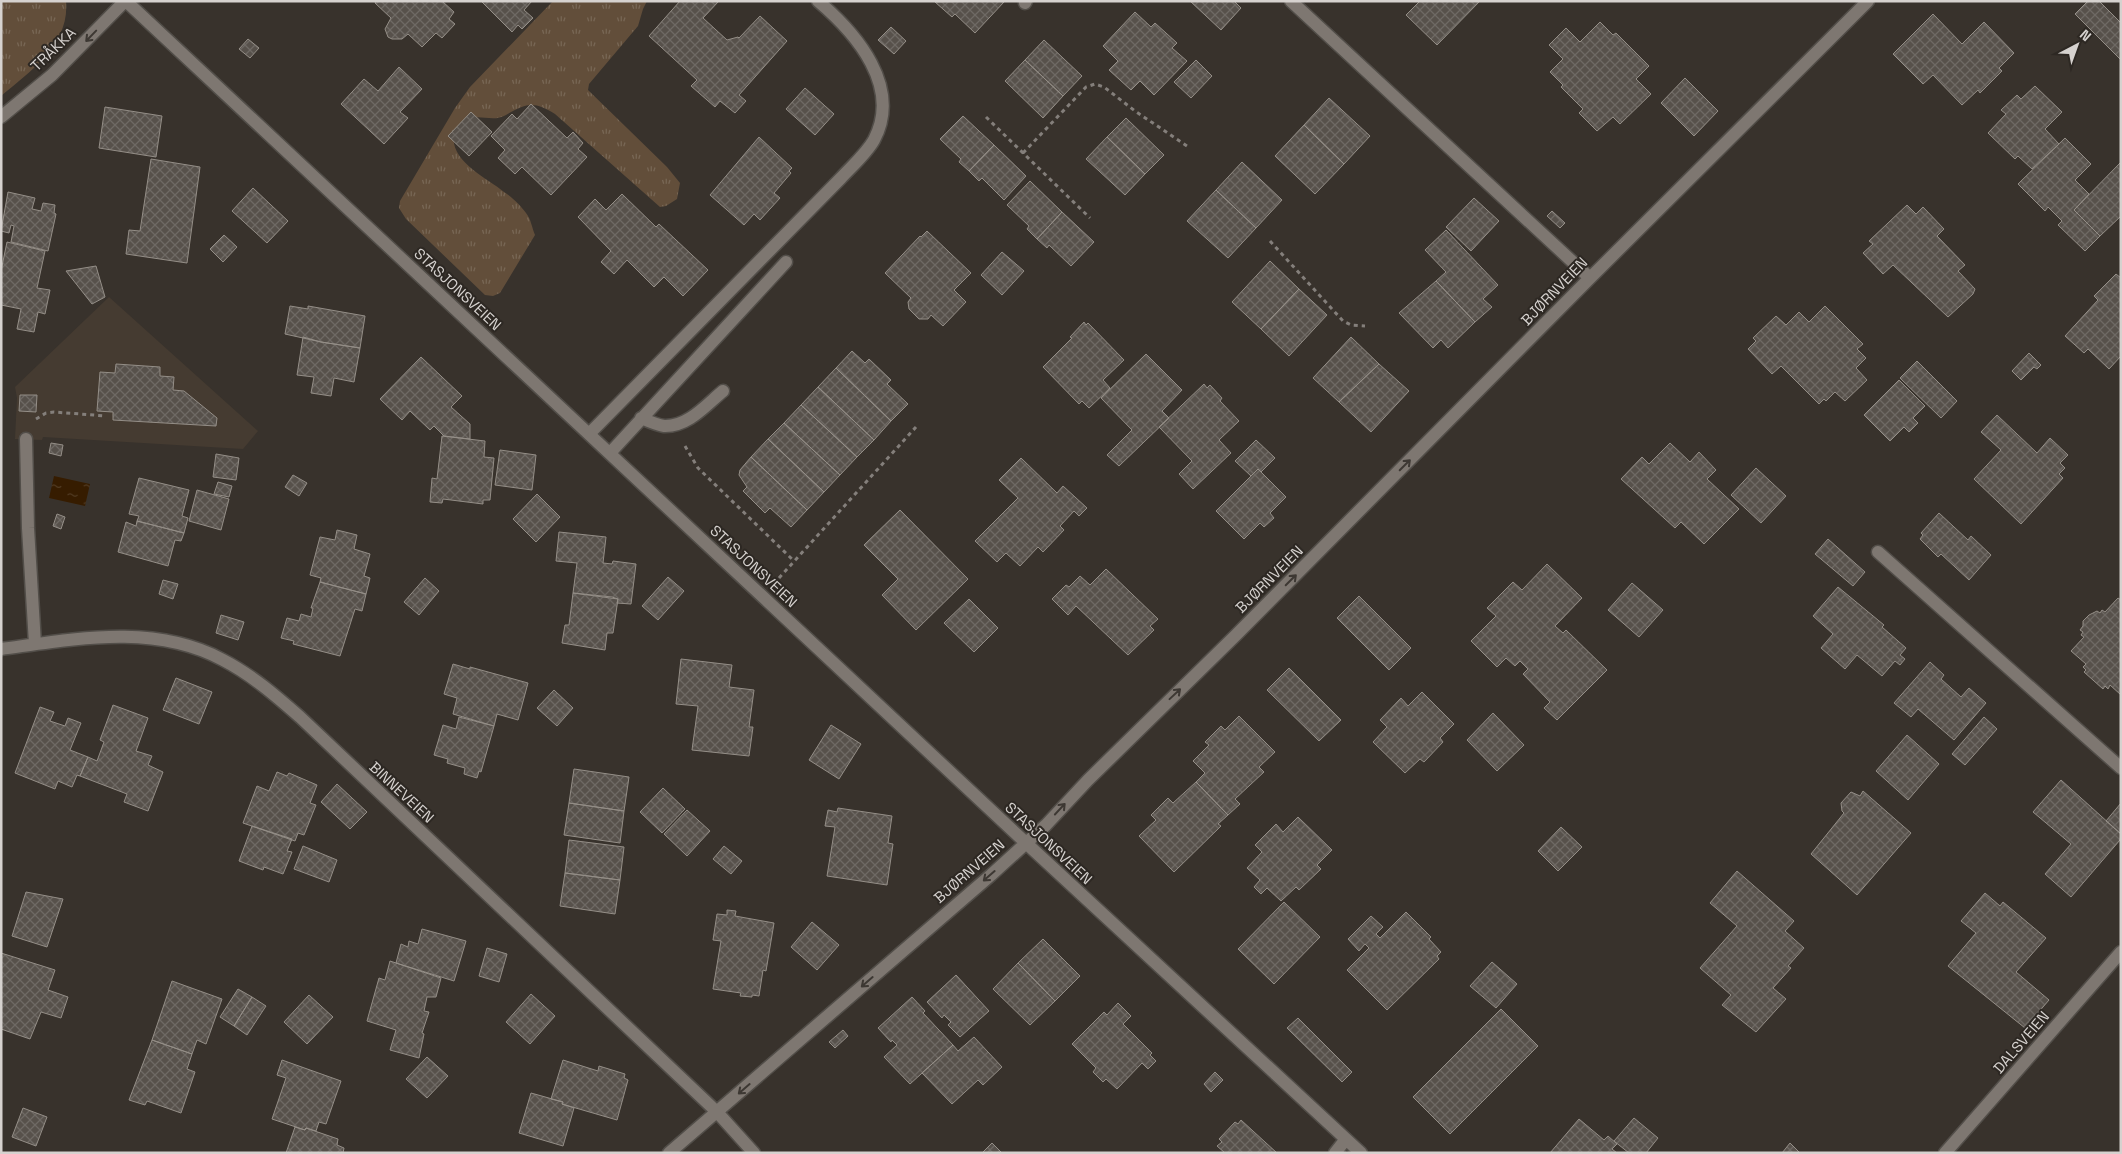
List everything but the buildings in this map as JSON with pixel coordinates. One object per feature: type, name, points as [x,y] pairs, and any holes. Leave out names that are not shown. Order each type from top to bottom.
[{"type":"street","name":"TRÅKKA","points":[[1,117],[52,75],[125,1]]},
{"type":"street","name":"STASJONSVEIEN","points":[[125,1],[1026,843],[1361,1153]]},
{"type":"street","points":[[589,434],[841,178],[872,142],[882,118],[884,105],[881,89],[861,45],[818,1]]},
{"type":"street","points":[[1291,1],[1590,278]]},
{"type":"street","name":"BJØRNVEIEN","points":[[669,1153],[1026,843],[1868,1]]},
{"type":"street","points":[[610,453],[786,262]]},
{"type":"street","points":[[641,418],[663,426],[681,423],[694,416],[723,391]]},
{"type":"street","points":[[26,439],[28,528],[35,644]]},
{"type":"street","points":[[1878,552],[2121,768]]},
{"type":"street","name":"BINNEVEIEN","points":[[1,649],[109,636],[145,637],[169,640],[222,659],[251,677],[300,718],[717,1112],[754,1153]]},
{"type":"street","name":"DALSVEIEN","points":[[1945,1153],[2121,952]]},
{"type":"street","points":[[1335,1153],[1346,1139]]},
{"type":"path","points":[[1023,153],[1086,87],[1094,84],[1104,87],[1135,111],[1187,146]]},
{"type":"path","points":[[986,117],[1090,218]]},
{"type":"path","points":[[1270,241],[1343,321],[1351,325],[1365,326]]},
{"type":"path","points":[[26,439],[29,428],[46,413],[106,416]]},
{"type":"path","points":[[681,423],[683,439],[688,453],[698,468],[794,561]]},
{"type":"path","points":[[777,580],[916,428]]},
{"type":"shaded area","points":[[109,297],[258,431],[243,449],[43,437],[42,440],[15,439],[17,398],[15,387]]},
{"type":"green space","points":[[1,1],[66,1],[66,16],[62,30],[46,55],[1,96]]},
{"type":"green space","points":[[553,1],[647,1],[638,26],[589,84],[588,90],[667,167],[680,183],[677,199],[666,206],[660,207],[555,114],[536,105],[525,106],[501,117],[475,117],[461,122],[454,134],[454,144],[457,152],[463,161],[479,175],[507,194],[519,205],[529,218],[535,235],[500,293],[493,296],[485,295],[406,219],[399,208],[400,201],[455,108],[470,87]]},
{"type":"water","points":[[54,476],[90,484],[85,506],[49,498]]}]
